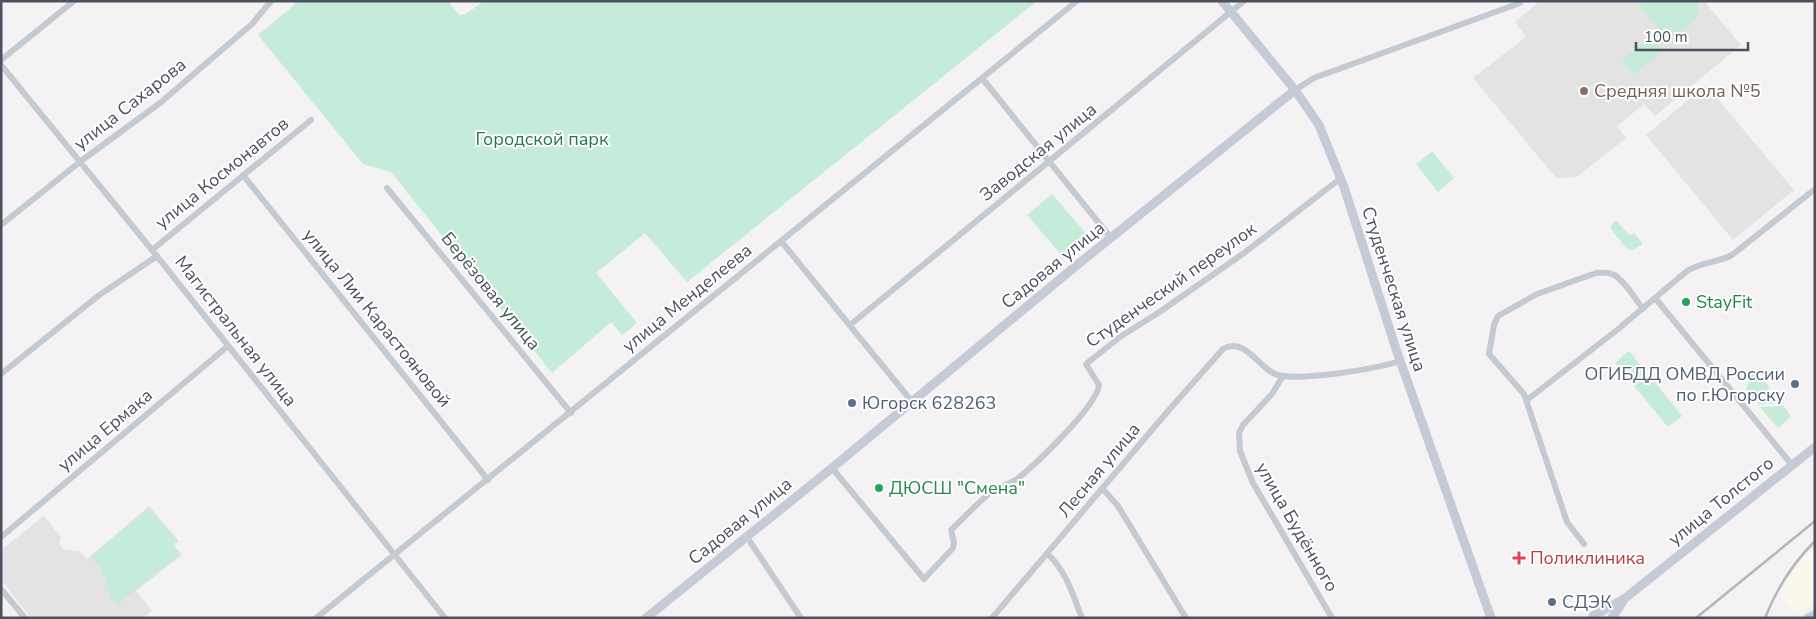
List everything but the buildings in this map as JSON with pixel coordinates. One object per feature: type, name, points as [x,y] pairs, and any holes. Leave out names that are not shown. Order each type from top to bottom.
[{"type":"street","points":[[1,60],[74,1]]},
{"type":"street","name":"улица Сахарова","points":[[1,225],[81,161],[160,102],[252,24],[271,1]]},
{"type":"street","name":"улица Менделеева","points":[[316,618],[1077,1]]},
{"type":"street","name":"Студенческая улица","points":[[1222,1],[1295,90],[1316,119],[1341,178],[1400,361],[1491,616]]},
{"type":"street","name":"Заводская улица","points":[[850,325],[1244,1]]},
{"type":"street","name":"Садовая улица","points":[[652,616],[1111,238],[1295,90],[1314,78],[1520,3]]},
{"type":"street","name":"Магистральная улица","points":[[1,65],[81,161],[445,618]]},
{"type":"street","points":[[982,78],[1111,238]]},
{"type":"street","name":"улица Космонавтов","points":[[152,250],[311,120]]},
{"type":"street","name":"улица Лии Карастояновой","points":[[243,175],[488,480]]},
{"type":"street","name":"Студенческий переулок","points":[[832,468],[924,579],[953,548],[954,542],[951,530],[991,493],[1016,479],[1040,458],[1065,434],[1096,397],[1099,385],[1086,364],[1120,337],[1169,306],[1244,253],[1341,178]]},
{"type":"street","name":"Берёзовая улица","points":[[387,188],[571,413]]},
{"type":"street","points":[[1527,400],[1644,309],[1680,276],[1693,268],[1708,262],[1725,259],[1732,255],[1815,189]]},
{"type":"street","points":[[781,241],[912,403]]},
{"type":"street","name":"улица Космонавтов","points":[[1,374],[98,296],[157,256]]},
{"type":"street","points":[[1584,544],[1567,522],[1527,400],[1520,388],[1489,354],[1494,325],[1498,316],[1537,294],[1596,273],[1612,274],[1619,278],[1644,309]]},
{"type":"street","points":[[1656,299],[1792,465]]},
{"type":"street","name":"улица Ермака","points":[[1,537],[228,346]]},
{"type":"street","name":"Лесная улица","points":[[992,618],[1216,355],[1226,347],[1232,346],[1245,349],[1269,370],[1283,376]]},
{"type":"street","points":[[1283,376],[1320,375],[1375,368],[1400,361]]},
{"type":"street","name":"улица Будённого","points":[[1283,376],[1272,394],[1243,425],[1238,441],[1240,451],[1253,483],[1332,618]]},
{"type":"street","name":"улица Толстого","points":[[1624,599],[1815,446]]},
{"type":"street","points":[[1102,489],[1118,506],[1186,618]]},
{"type":"street","points":[[747,536],[801,618]]},
{"type":"street","points":[[1048,554],[1064,573],[1082,618]]},
{"type":"street","points":[[1,589],[25,618]]},
{"type":"street","points":[[1593,617],[1624,599]]},
{"type":"street","points":[[1612,618],[1624,599]]},
{"type":"street","points":[[1808,618],[1815,615]]},
{"type":"shaded area","name":"Средняя школа №5","points":[[1540,1],[1704,1],[1741,45],[1655,116],[1644,104],[1617,126],[1626,138],[1577,177],[1556,178],[1473,78],[1526,37],[1515,22]]},
{"type":"shaded area","points":[[1706,85],[1794,190],[1733,240],[1646,135]]},
{"type":"shaded area","points":[[149,506],[179,541],[174,545],[182,555],[136,591],[152,611],[143,618],[31,618],[1,580],[1,550],[44,516],[61,537],[59,543],[64,550],[79,551],[87,559]]},
{"type":"shaded area","points":[[1815,545],[1815,603],[1794,612],[1780,596],[1789,578]]},
{"type":"green space","name":"Городской парк","points":[[299,1],[448,1],[459,15],[466,14],[484,1],[1037,1],[687,282],[645,233],[596,273],[637,323],[622,335],[611,322],[552,373],[391,172],[363,164],[258,35]]},
{"type":"green space","points":[[1636,1],[1697,1],[1697,16],[1690,25],[1667,39]]},
{"type":"green space","points":[[1650,37],[1662,52],[1634,74],[1622,59]]},
{"type":"green space","points":[[1432,151],[1454,178],[1438,192],[1416,164]]},
{"type":"green space","points":[[1052,194],[1089,237],[1064,258],[1027,215]]},
{"type":"green space","points":[[1616,220],[1630,236],[1634,233],[1643,244],[1633,250],[1627,249],[1611,229],[1611,225]]},
{"type":"green space","points":[[1629,351],[1645,371],[1640,376],[1648,386],[1654,381],[1682,416],[1668,427],[1615,363]]},
{"type":"green space","points":[[1754,369],[1770,388],[1755,401],[1746,389]]},
{"type":"green space","points":[[1772,390],[1783,403],[1757,403]]},
{"type":"green space","points":[[1784,406],[1791,417],[1778,428],[1760,407]]},
{"type":"green space","points":[[149,508],[178,541],[173,545],[180,554],[117,605],[110,596],[102,570],[91,557]]},
{"type":"railway","points":[[1696,618],[1815,521]]},
{"type":"railway","points":[[1765,618],[1774,597],[1786,577],[1799,558],[1815,541]]},
{"type":"place","name":"Средняя школа №5","points":[[1584,91]]},
{"type":"place","name":"StayFit","points":[[1686,302]]},
{"type":"place","name":"ОГИБДД ОМВД России по г.Югорску","points":[[1795,384]]},
{"type":"place","name":"Югорск 628263","points":[[852,403]]},
{"type":"place","name":"ДЮСШ \"Смена\"","points":[[879,488]]},
{"type":"place","name":"Поликлиника","points":[[1519,558]]},
{"type":"place","name":"СДЭК","points":[[1552,602]]}]
